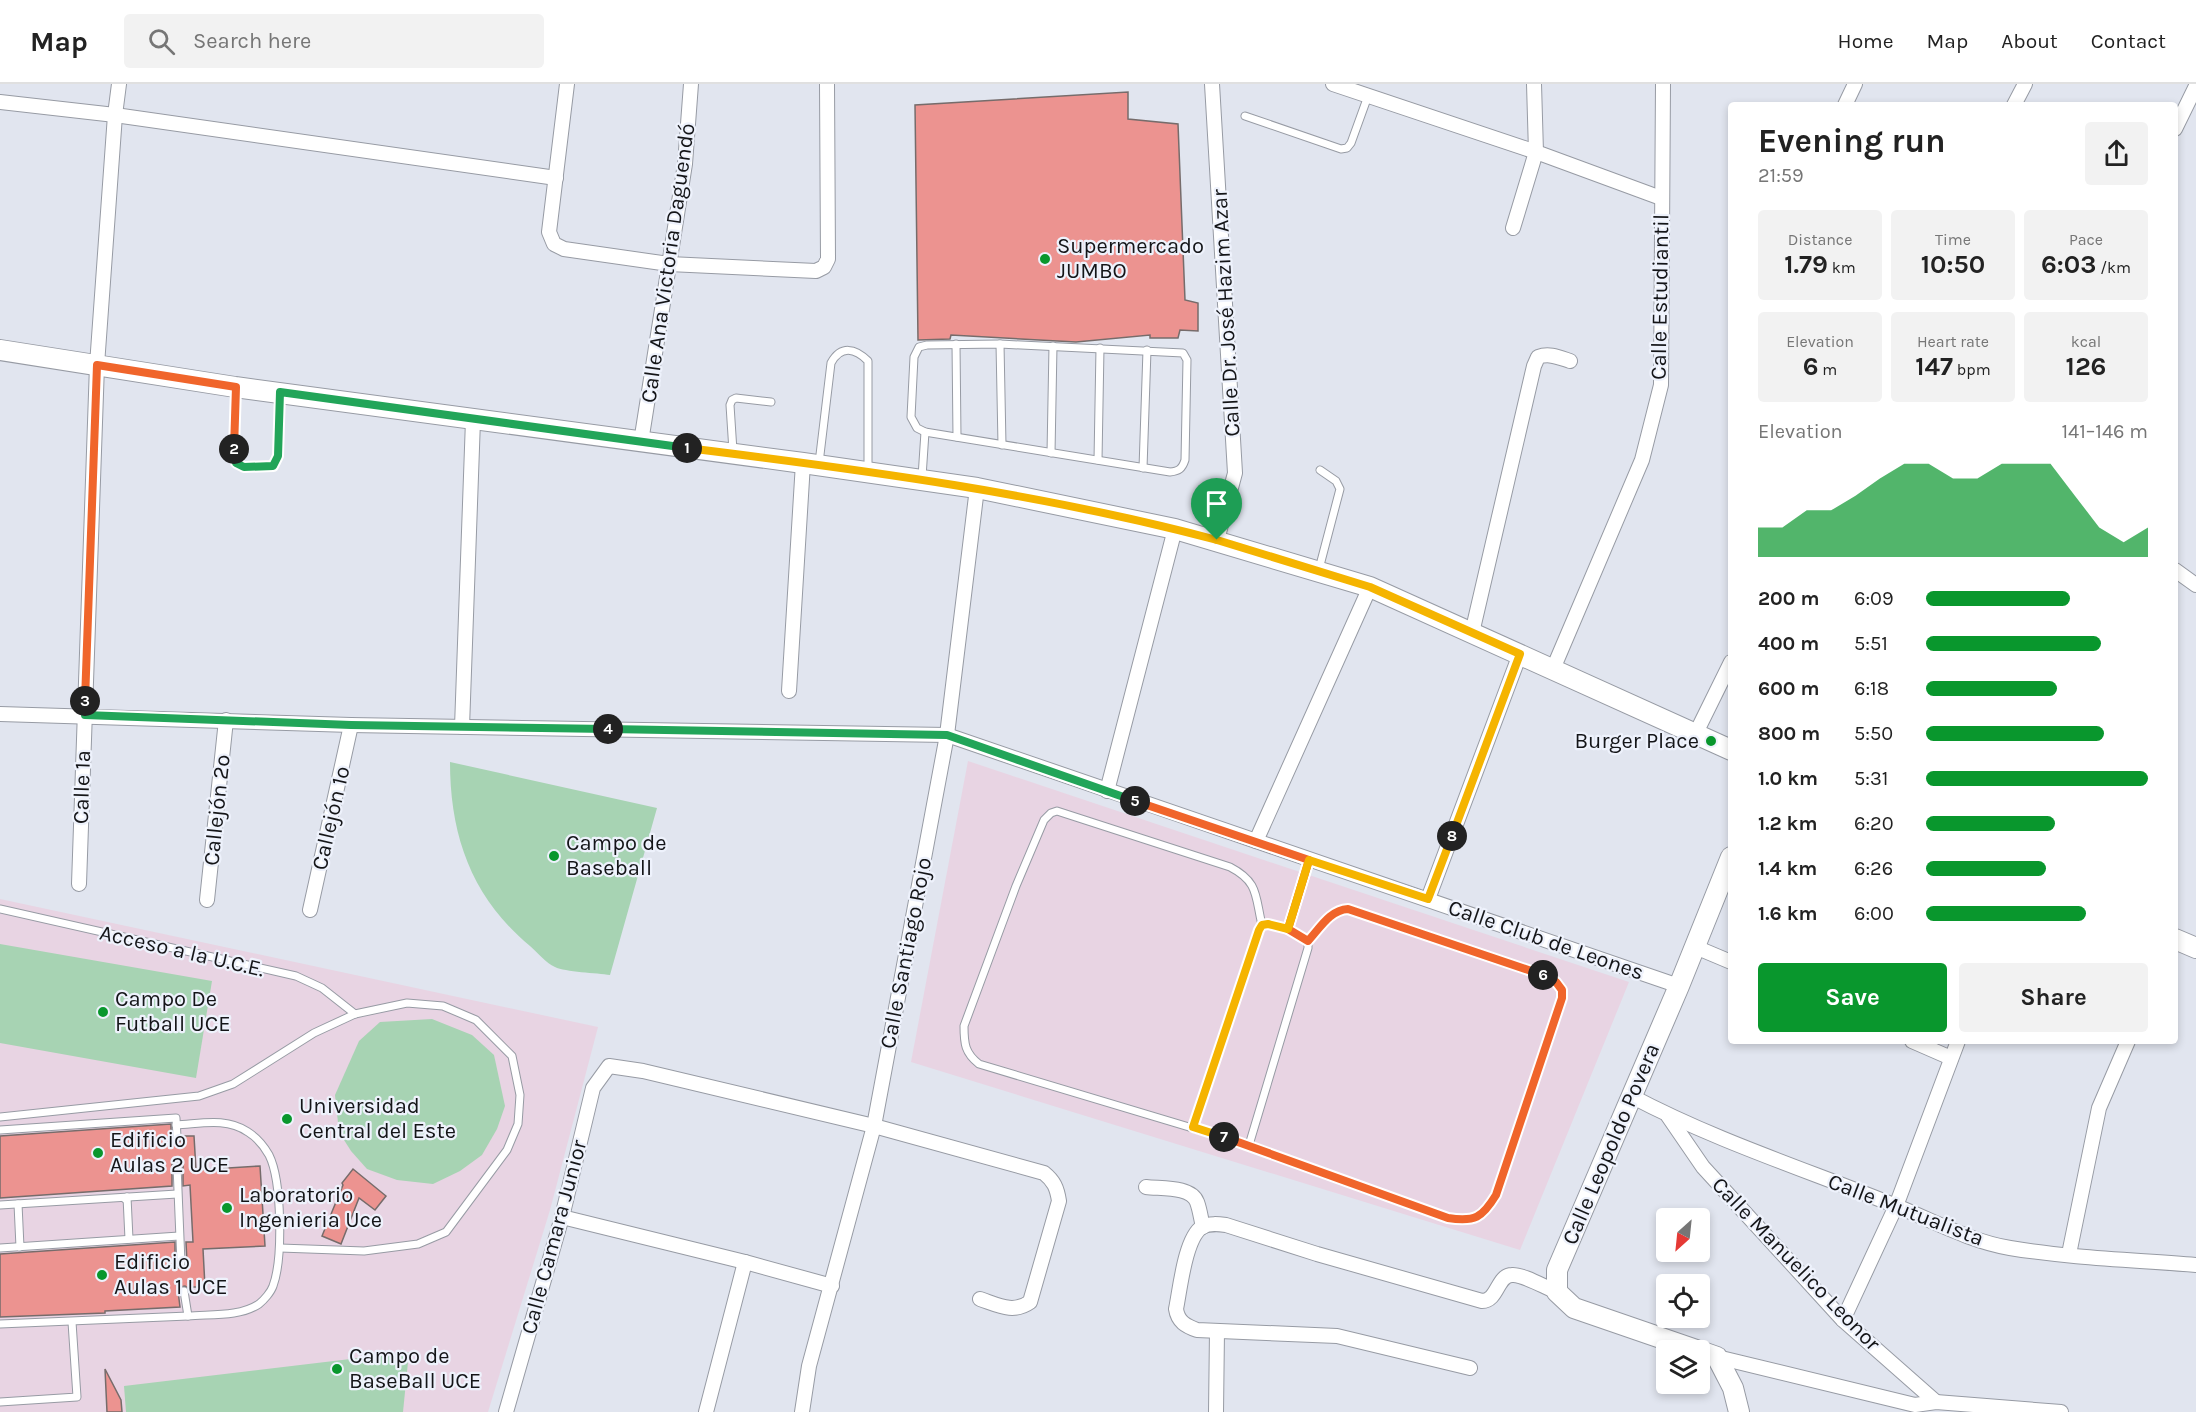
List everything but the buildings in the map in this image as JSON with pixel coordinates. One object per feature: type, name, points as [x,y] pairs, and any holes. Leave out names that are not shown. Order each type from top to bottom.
[{"type":"main road","points":[[0,350],[236,387],[977,488],[1175,529],[1370,587],[1728,749]]},
{"type":"main road","name":"Calle Leopoldo Povera","points":[[1557,1292],[1557,1270],[1679,986],[1728,864]]},
{"type":"main road","points":[[2178,940],[2196,948]]},
{"type":"main road","points":[[1557,1292],[1574,1308],[1666,1340]]},
{"type":"main road","points":[[1710,1360],[1733,1388],[1739,1412]]},
{"type":"street","name":"Calle 1ª","points":[[79,884],[97,365],[119,84]]},
{"type":"street","points":[[567,84],[549,232],[554,244],[564,249],[669,264],[816,271],[824,267],[828,260],[827,84]]},
{"type":"street","name":"Calle Ana Victoria Daguendó","points":[[641,442],[685,164],[691,84]]},
{"type":"street","name":"Calle Dr. José Hazim Azar","points":[[1212,84],[1235,473],[1217,540]]},
{"type":"street","points":[[1333,84],[1536,152],[1661,198]]},
{"type":"street","points":[[1513,228],[1536,152],[1534,84]]},
{"type":"street","name":"Calle Estudiantil","points":[[1553,669],[1642,459],[1661,385],[1663,84]]},
{"type":"street","points":[[1846,102],[1855,84]]},
{"type":"street","points":[[2016,102],[2025,84]]},
{"type":"street","points":[[2178,123],[2196,86]]},
{"type":"street","points":[[0,102],[115,115],[556,178]]},
{"type":"street","points":[[1472,633],[1534,366],[1538,357],[1549,355],[1570,361]]},
{"type":"street","points":[[462,727],[473,420]]},
{"type":"street","points":[[789,691],[811,464]]},
{"type":"street","name":"Calle Santiago Rojo","points":[[802,1412],[809,1366],[874,1126],[947,735],[977,488]]},
{"type":"street","points":[[1107,791],[1175,529]]},
{"type":"street","points":[[2178,572],[2196,585]]},
{"type":"street","points":[[1256,842],[1370,587]]},
{"type":"street","points":[[1428,899],[1520,654]]},
{"type":"street","points":[[1696,733],[1728,668]]},
{"type":"street","name":"Calle Club de Leones","points":[[0,714],[351,725],[947,735],[1679,986]]},
{"type":"street","name":"Callejón 2º","points":[[207,900],[226,720]]},
{"type":"street","name":"Callejón 1º","points":[[310,910],[351,725]]},
{"type":"street","points":[[1694,946],[1728,961]]},
{"type":"street","points":[[1919,1044],[1951,1058]]},
{"type":"street","points":[[1843,1320],[1896,1206],[1957,1044]]},
{"type":"street","points":[[2069,1254],[2099,1108],[2127,1044]]},
{"type":"street","name":"Calle Camara Junior","points":[[506,1412],[562,1217],[593,1088],[609,1066],[643,1071],[874,1126]]},
{"type":"street","name":"Calle Mutualista","points":[[1631,1096],[1668,1116],[1766,1158],[1896,1206],[1970,1239],[2010,1248],[2196,1265]]},
{"type":"street","name":"Calle Manuelico Leonor","points":[[1668,1116],[1703,1167],[1843,1320],[1936,1402]]},
{"type":"street","points":[[874,1126],[1044,1173],[1052,1179],[1059,1201],[1030,1302],[1022,1308],[1010,1309],[980,1299]]},
{"type":"street","points":[[1146,1187],[1185,1191],[1193,1196],[1197,1201],[1203,1227]]},
{"type":"street","points":[[562,1217],[832,1286]]},
{"type":"street","points":[[1470,1368],[1337,1336],[1197,1330],[1187,1327],[1177,1316],[1176,1309],[1191,1242],[1203,1227],[1212,1224],[1226,1225],[1317,1254],[1482,1301],[1487,1301],[1492,1297],[1506,1277],[1510,1275],[1557,1292]]},
{"type":"street","points":[[706,1412],[745,1262]]},
{"type":"street","points":[[1216,1412],[1217,1331]]},
{"type":"street","points":[[1710,1355],[1916,1409],[1936,1402],[2061,1412]]},
{"type":"lane","points":[[1245,116],[1341,149],[1347,148],[1351,143],[1368,96]]},
{"type":"lane","points":[[956,344],[957,437]]},
{"type":"lane","points":[[1000,344],[1002,445]]},
{"type":"lane","points":[[1000,344],[1147,350],[1178,352],[1186,355],[1183,467],[1177,472],[1170,472],[925,432],[917,428],[911,417],[914,357],[920,347],[1000,344]]},
{"type":"lane","points":[[1051,453],[1053,346]]},
{"type":"lane","points":[[1098,460],[1100,348]]},
{"type":"lane","points":[[811,464],[831,363],[835,354],[846,350],[860,353],[868,361],[868,472]]},
{"type":"lane","points":[[1143,468],[1147,350]]},
{"type":"lane","points":[[236,387],[234,454],[236,463],[244,467],[273,466],[278,456],[280,392]]},
{"type":"lane","points":[[733,454],[730,405],[732,400],[736,398],[771,402]]},
{"type":"lane","points":[[922,480],[925,432]]},
{"type":"lane","points":[[1318,571],[1340,489],[1336,481],[1320,470]]},
{"type":"lane","points":[[1193,1127],[1262,925],[1250,880],[1230,867],[1057,811],[1051,813],[1044,820],[1016,886],[964,1026],[964,1045],[969,1056],[980,1064],[1249,1145],[1448,1218],[1465,1221],[1476,1218],[1487,1209],[1496,1195],[1562,998],[1562,990],[1556,982],[1543,975],[1348,909],[1339,909],[1308,941],[1308,948],[1249,1145]]},
{"type":"lane","points":[[1288,929],[1309,860]]},
{"type":"lane","name":"Acceso a la U.C.E.","points":[[0,909],[296,976],[322,988],[355,1014]]},
{"type":"lane","points":[[1262,925],[1268,924],[1288,929],[1308,941]]},
{"type":"lane","points":[[0,1117],[199,1096],[233,1084],[314,1033],[355,1014],[407,1003],[443,1006],[476,1020],[512,1056],[520,1095],[518,1124],[507,1150],[446,1232],[418,1245],[363,1251],[280,1248]]},
{"type":"lane","points":[[0,1130],[176,1118],[177,1137]]},
{"type":"lane","points":[[0,1324],[243,1312],[260,1304],[273,1288],[280,1248],[275,1174],[269,1156],[261,1143],[246,1131],[226,1122],[176,1125]]},
{"type":"lane","points":[[177,1166],[181,1263]]},
{"type":"lane","points":[[0,1205],[177,1194]]},
{"type":"lane","points":[[126,1198],[129,1239]]},
{"type":"lane","points":[[18,1204],[20,1246]]},
{"type":"lane","points":[[0,1248],[179,1236]]},
{"type":"lane","points":[[184,1291],[188,1316]]},
{"type":"lane","points":[[0,1402],[77,1396],[72,1322]]},
{"type":"shaded area","points":[[968,761],[1629,982],[1520,1250],[911,1062]]},
{"type":"shaded area","name":"Universidad Central del Este","points":[[0,899],[598,1027],[550,1210],[488,1412],[0,1412]]},
{"type":"green space","name":"Campo de Baseball","points":[[450,762],[657,808],[610,975],[560,969],[552,965],[510,927],[493,907],[468,864],[460,840],[454,815]]},
{"type":"green space","name":"Campo De Futball UCE","points":[[0,944],[212,981],[196,1078],[0,1043]]},
{"type":"green space","points":[[432,1019],[472,1035],[494,1055],[505,1106],[497,1129],[482,1155],[460,1171],[433,1184],[397,1180],[367,1169],[351,1151],[339,1132],[335,1095],[359,1041],[380,1022]]},
{"type":"green space","name":"Campo de BaseBall UCE","points":[[409,1352],[403,1412],[126,1412],[124,1386]]},
{"type":"place","name":"Supermercado JUMBO","points":[[1045,259]]},
{"type":"place","name":"Burger Place","points":[[1711,741]]},
{"type":"place","name":"Campo de Baseball","points":[[554,856]]},
{"type":"place","name":"Campo De Futball UCE","points":[[103,1012]]},
{"type":"place","name":"Universidad Central del Este","points":[[287,1119]]},
{"type":"place","name":"Edificio Aulas 2 UCE","points":[[98,1153]]},
{"type":"place","name":"Laboratorio Ingenieria Uce","points":[[227,1208]]},
{"type":"place","name":"Edificio Aulas 1 UCE","points":[[102,1275]]},
{"type":"place","name":"Campo de BaseBall UCE","points":[[337,1369]]},
{"type":"route","points":[[1217,540],[1175,529],[977,488],[280,392],[278,456],[273,466],[244,467],[236,463],[234,454],[236,387],[97,365],[85,715],[351,725],[947,735],[1309,860],[1288,929],[1308,941],[1331,915],[1339,909],[1348,909],[1543,975],[1556,982],[1562,990],[1562,998],[1496,1195],[1487,1209],[1476,1218],[1465,1221],[1448,1218],[1249,1145],[1193,1127],[1259,930],[1262,925],[1268,924],[1288,929],[1309,860],[1428,899],[1520,654],[1370,587],[1217,540]]}]
